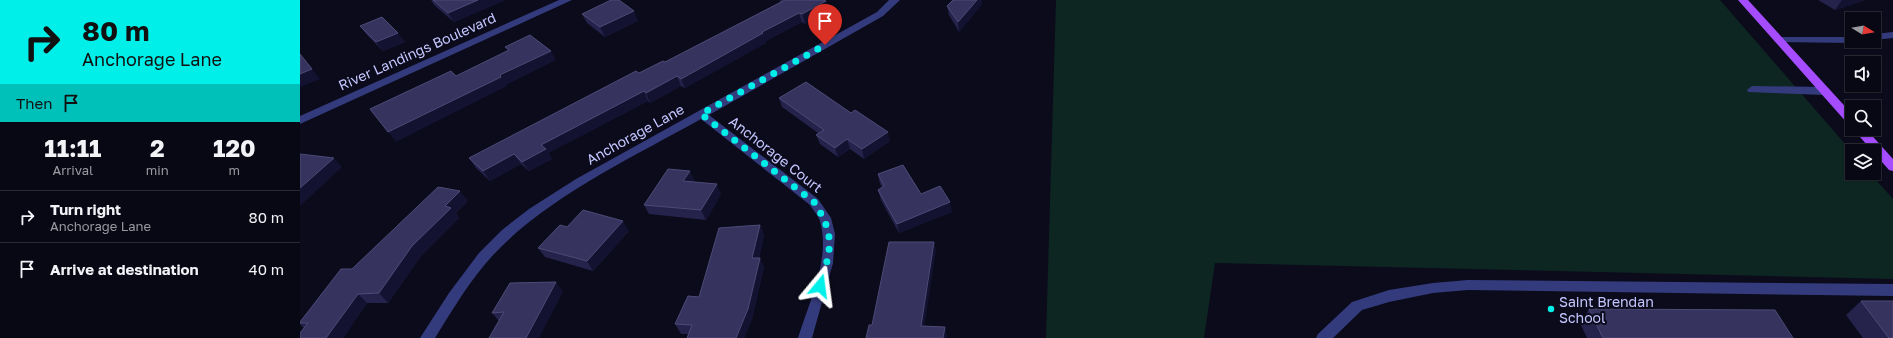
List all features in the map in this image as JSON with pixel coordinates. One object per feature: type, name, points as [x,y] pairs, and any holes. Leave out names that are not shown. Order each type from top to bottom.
[{"type":"main road","points":[[1743,0],[1845,113]]},
{"type":"main road","points":[[1865,136],[1893,167]]},
{"type":"street","name":"River Landings Boulevard","points":[[300,120],[567,0]]},
{"type":"street","name":"Anchorage Lane","points":[[427,338],[477,265],[506,234],[545,204],[580,182],[880,14],[895,0]]},
{"type":"street","points":[[1881,36],[1893,35]]},
{"type":"street","points":[[1780,40],[1845,40]]},
{"type":"street","points":[[1752,90],[1825,91]]},
{"type":"street","name":"Anchorage Court","points":[[701,114],[814,202],[826,219],[830,238],[828,260],[805,338]]},
{"type":"street","points":[[1323,338],[1335,325],[1357,306],[1396,295],[1433,288],[1468,285],[1893,290]]},
{"type":"green space","points":[[1056,0],[1720,0],[1845,144],[1845,180],[1876,180],[1893,199],[1893,279],[1215,263],[1204,338],[1046,338]]},
{"type":"building","points":[[433,0],[478,0],[448,13]]},
{"type":"building","points":[[611,0],[619,0],[634,11],[600,27],[582,14]]},
{"type":"building","points":[[785,0],[826,1],[802,14],[799,13],[762,32],[763,33],[681,79],[677,76],[646,93],[644,91],[541,145],[546,149],[522,162],[514,154],[483,171],[469,158],[636,71],[639,73],[663,61],[665,62]]},
{"type":"building","points":[[953,0],[977,0],[958,22],[947,6]]},
{"type":"building","points":[[382,17],[398,33],[376,42],[360,26]]},
{"type":"building","points":[[530,35],[551,51],[500,75],[501,77],[388,132],[370,109],[451,71],[456,76],[509,50],[505,47]]},
{"type":"building","points":[[300,54],[312,69],[300,74]]},
{"type":"building","points":[[806,82],[851,113],[855,110],[888,132],[862,149],[847,139],[835,148],[816,135],[824,130],[779,98]]},
{"type":"building","points":[[300,154],[334,158],[300,188]]},
{"type":"building","points":[[903,165],[921,194],[940,186],[950,202],[897,224],[878,190],[884,186],[878,174]]},
{"type":"building","points":[[668,169],[690,171],[683,181],[717,184],[701,210],[644,205]]},
{"type":"building","points":[[438,187],[460,191],[445,206],[451,208],[412,246],[379,293],[358,294],[326,338],[300,338],[300,333],[308,323],[300,322],[341,269],[352,269]]},
{"type":"building","points":[[583,210],[623,221],[587,261],[538,248],[560,225],[567,227]]},
{"type":"building","points":[[760,225],[752,258],[760,258],[748,309],[736,338],[687,338],[692,325],[675,324],[688,296],[699,297],[719,228]]},
{"type":"building","points":[[889,242],[934,242],[921,326],[945,327],[943,338],[866,338],[869,325],[872,325]]},
{"type":"building","points":[[556,282],[526,338],[489,338],[504,312],[492,313],[510,283]]},
{"type":"building","points":[[1861,301],[1893,301],[1893,338],[1889,338]]},
{"type":"building","points":[[1589,309],[1775,310],[1793,338],[1603,338]]},
{"type":"place","name":"Saint Brendan School","points":[[1551,309]]},
{"type":"route","points":[[820,286],[828,260],[830,238],[826,219],[814,202],[701,114],[825,45]]}]
